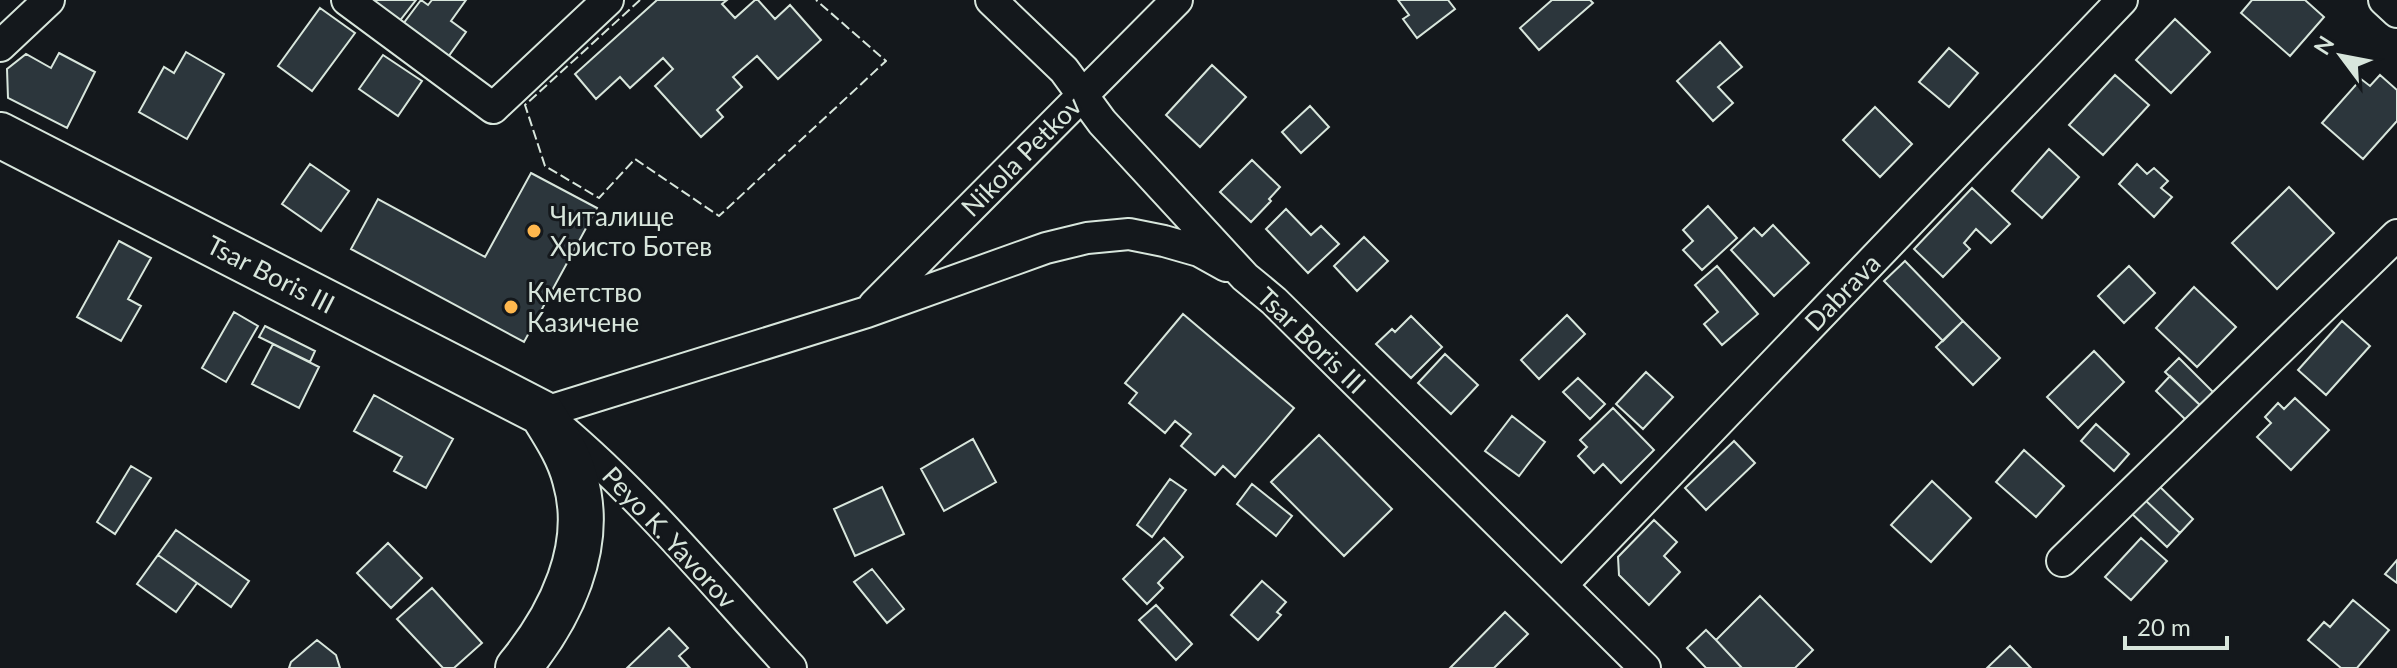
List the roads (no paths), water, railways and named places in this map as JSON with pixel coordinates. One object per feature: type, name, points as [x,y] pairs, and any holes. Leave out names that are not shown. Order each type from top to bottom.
[{"type":"street","points":[[0,46],[49,0]]},
{"type":"street","points":[[347,0],[493,108],[608,0]]},
{"type":"street","name":"Tsar Boris III","points":[[991,0],[1064,70],[1102,122],[1245,277],[1274,301],[1645,668]]},
{"type":"street","name":"Nikola Petkov","points":[[867,312],[1177,0]]},
{"type":"street","name":"Dabrava","points":[[1562,585],[2122,0]]},
{"type":"street","points":[[2384,0],[2397,12]]},
{"type":"street","name":"Tsar Boris III","points":[[0,135],[542,413]]},
{"type":"street","points":[[518,668],[536,646],[556,612],[571,578],[578,545],[581,510],[575,479],[562,445],[542,413],[867,312],[1046,248],[1087,238],[1129,234],[1164,241],[1199,251],[1245,277]]},
{"type":"street","points":[[2062,561],[2397,235]]},
{"type":"street","name":"Peyo K. Yavorov","points":[[542,413],[590,453],[639,502],[791,668]]},
{"type":"place","name":"Читалище Христо Ботев","points":[[534,231]]},
{"type":"place","name":"Кметство Казичене","points":[[511,307]]}]
